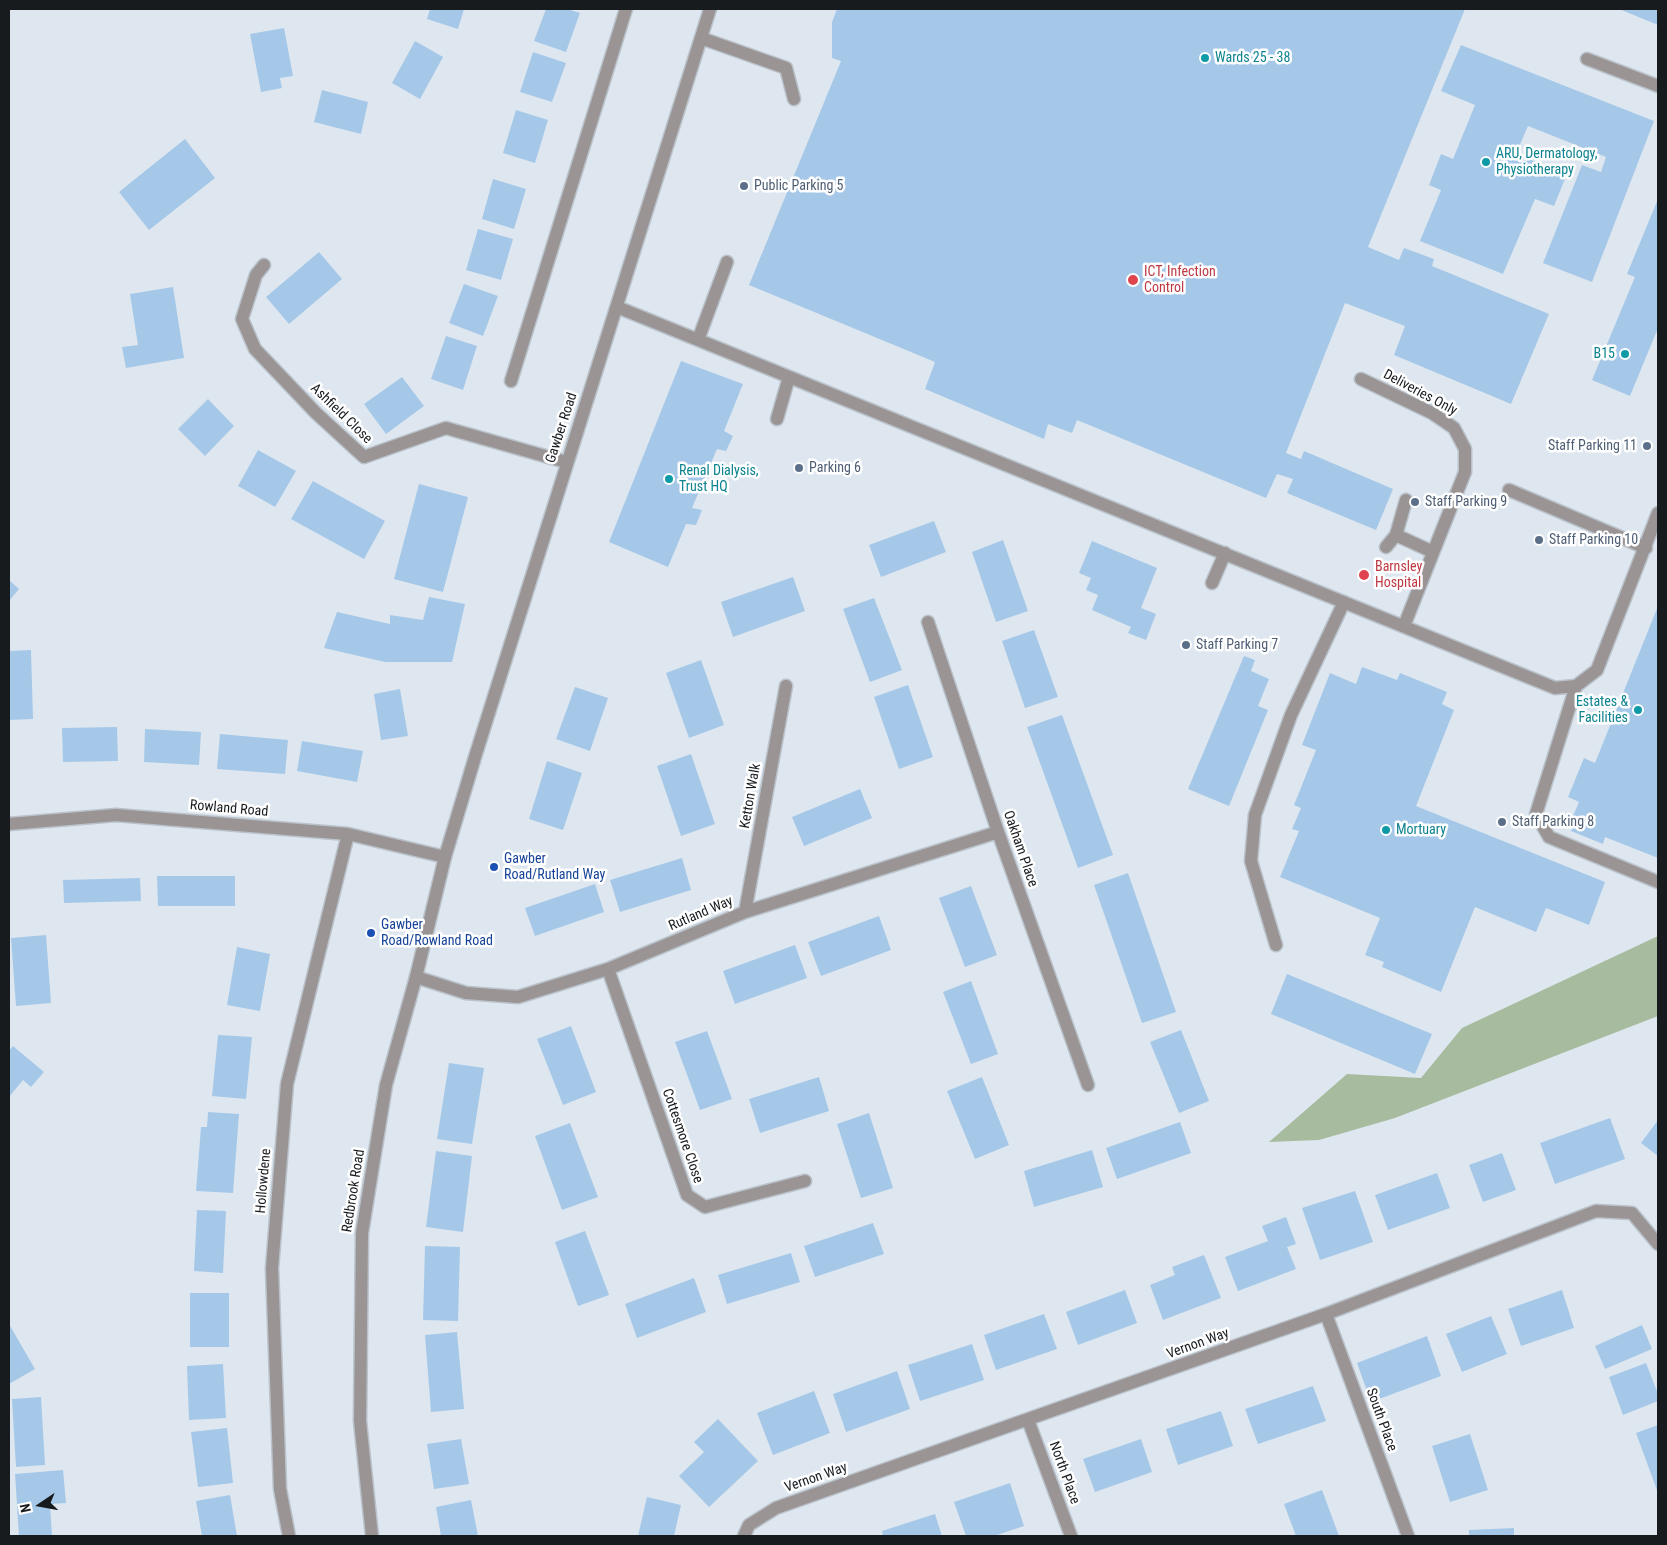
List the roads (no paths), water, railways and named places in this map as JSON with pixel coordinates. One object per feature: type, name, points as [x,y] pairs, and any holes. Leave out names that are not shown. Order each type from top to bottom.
[{"type":"street","points":[[511,381],[626,9]]},
{"type":"street","name":"Gawber Road","points":[[445,857],[566,462],[617,307],[710,9]]},
{"type":"street","points":[[701,38],[786,68],[794,99]]},
{"type":"street","points":[[1587,59],[1658,86]]},
{"type":"street","points":[[698,340],[728,262]]},
{"type":"street","name":"Ashfield Close","points":[[264,265],[256,275],[242,319],[255,349],[316,413],[364,457],[446,428],[566,462]]},
{"type":"street","points":[[617,307],[1555,688],[1576,686],[1597,670],[1658,513]]},
{"type":"street","points":[[777,419],[789,377]]},
{"type":"street","name":"Deliveries Only","points":[[1361,378],[1432,413],[1454,428],[1465,449],[1465,472],[1404,626]]},
{"type":"street","points":[[1509,490],[1646,548]]},
{"type":"street","points":[[1386,547],[1396,535],[1406,500]]},
{"type":"street","points":[[1396,535],[1433,552]]},
{"type":"street","points":[[1212,583],[1225,554]]},
{"type":"street","points":[[1276,945],[1251,861],[1255,815],[1291,715],[1344,602]]},
{"type":"street","name":"Oakham Place","points":[[928,622],[998,832],[1088,1085]]},
{"type":"street","name":"Ketton Walk","points":[[745,912],[786,686]]},
{"type":"street","points":[[1576,686],[1536,814],[1548,837],[1658,882]]},
{"type":"street","name":"Rowland Road","points":[[9,824],[116,815],[348,834],[445,857]]},
{"type":"street","name":"Rutland Way","points":[[416,977],[466,992],[518,997],[608,969],[745,912],[998,832]]},
{"type":"street","name":"Hollowdene","points":[[288,1536],[280,1489],[272,1268],[286,1094],[348,834]]},
{"type":"street","name":"Redbrook Road","points":[[372,1536],[360,1421],[362,1233],[386,1085],[416,977],[445,857]]},
{"type":"street","name":"Cottesmore Close","points":[[608,969],[687,1195],[705,1207],[805,1181]]},
{"type":"street","name":"Vernon Way","points":[[744,1536],[749,1525],[776,1508],[1326,1314],[1596,1211],[1632,1213],[1658,1244]]},
{"type":"street","name":"South Place","points":[[1326,1314],[1408,1536]]},
{"type":"street","name":"North Place","points":[[1028,1420],[1072,1536]]},
{"type":"place","name":"Wards 25 - 38","points":[[1205,58]]},
{"type":"place","name":"ARU, Dermatology, Physiotherapy","points":[[1486,162]]},
{"type":"place","name":"Public Parking 5","points":[[744,186]]},
{"type":"place","name":"ICT, Infection Control","points":[[1133,280]]},
{"type":"place","name":"B15","points":[[1625,354]]},
{"type":"place","name":"Staff Parking 11","points":[[1647,446]]},
{"type":"place","name":"Parking 6","points":[[799,468]]},
{"type":"place","name":"Renal Dialysis, Trust HQ","points":[[669,479]]},
{"type":"place","name":"Staff Parking 9","points":[[1415,502]]},
{"type":"place","name":"Staff Parking 10","points":[[1539,540]]},
{"type":"place","name":"Barnsley Hospital","points":[[1364,575]]},
{"type":"place","name":"Staff Parking 7","points":[[1186,645]]},
{"type":"place","name":"Estates & Facilities","points":[[1638,710]]},
{"type":"place","name":"Staff Parking 8","points":[[1502,822]]},
{"type":"place","name":"Mortuary","points":[[1386,830]]},
{"type":"place","name":"Gawber Road/Rutland Way","points":[[494,867]]},
{"type":"place","name":"Gawber Road/Rowland Road","points":[[371,933]]}]
